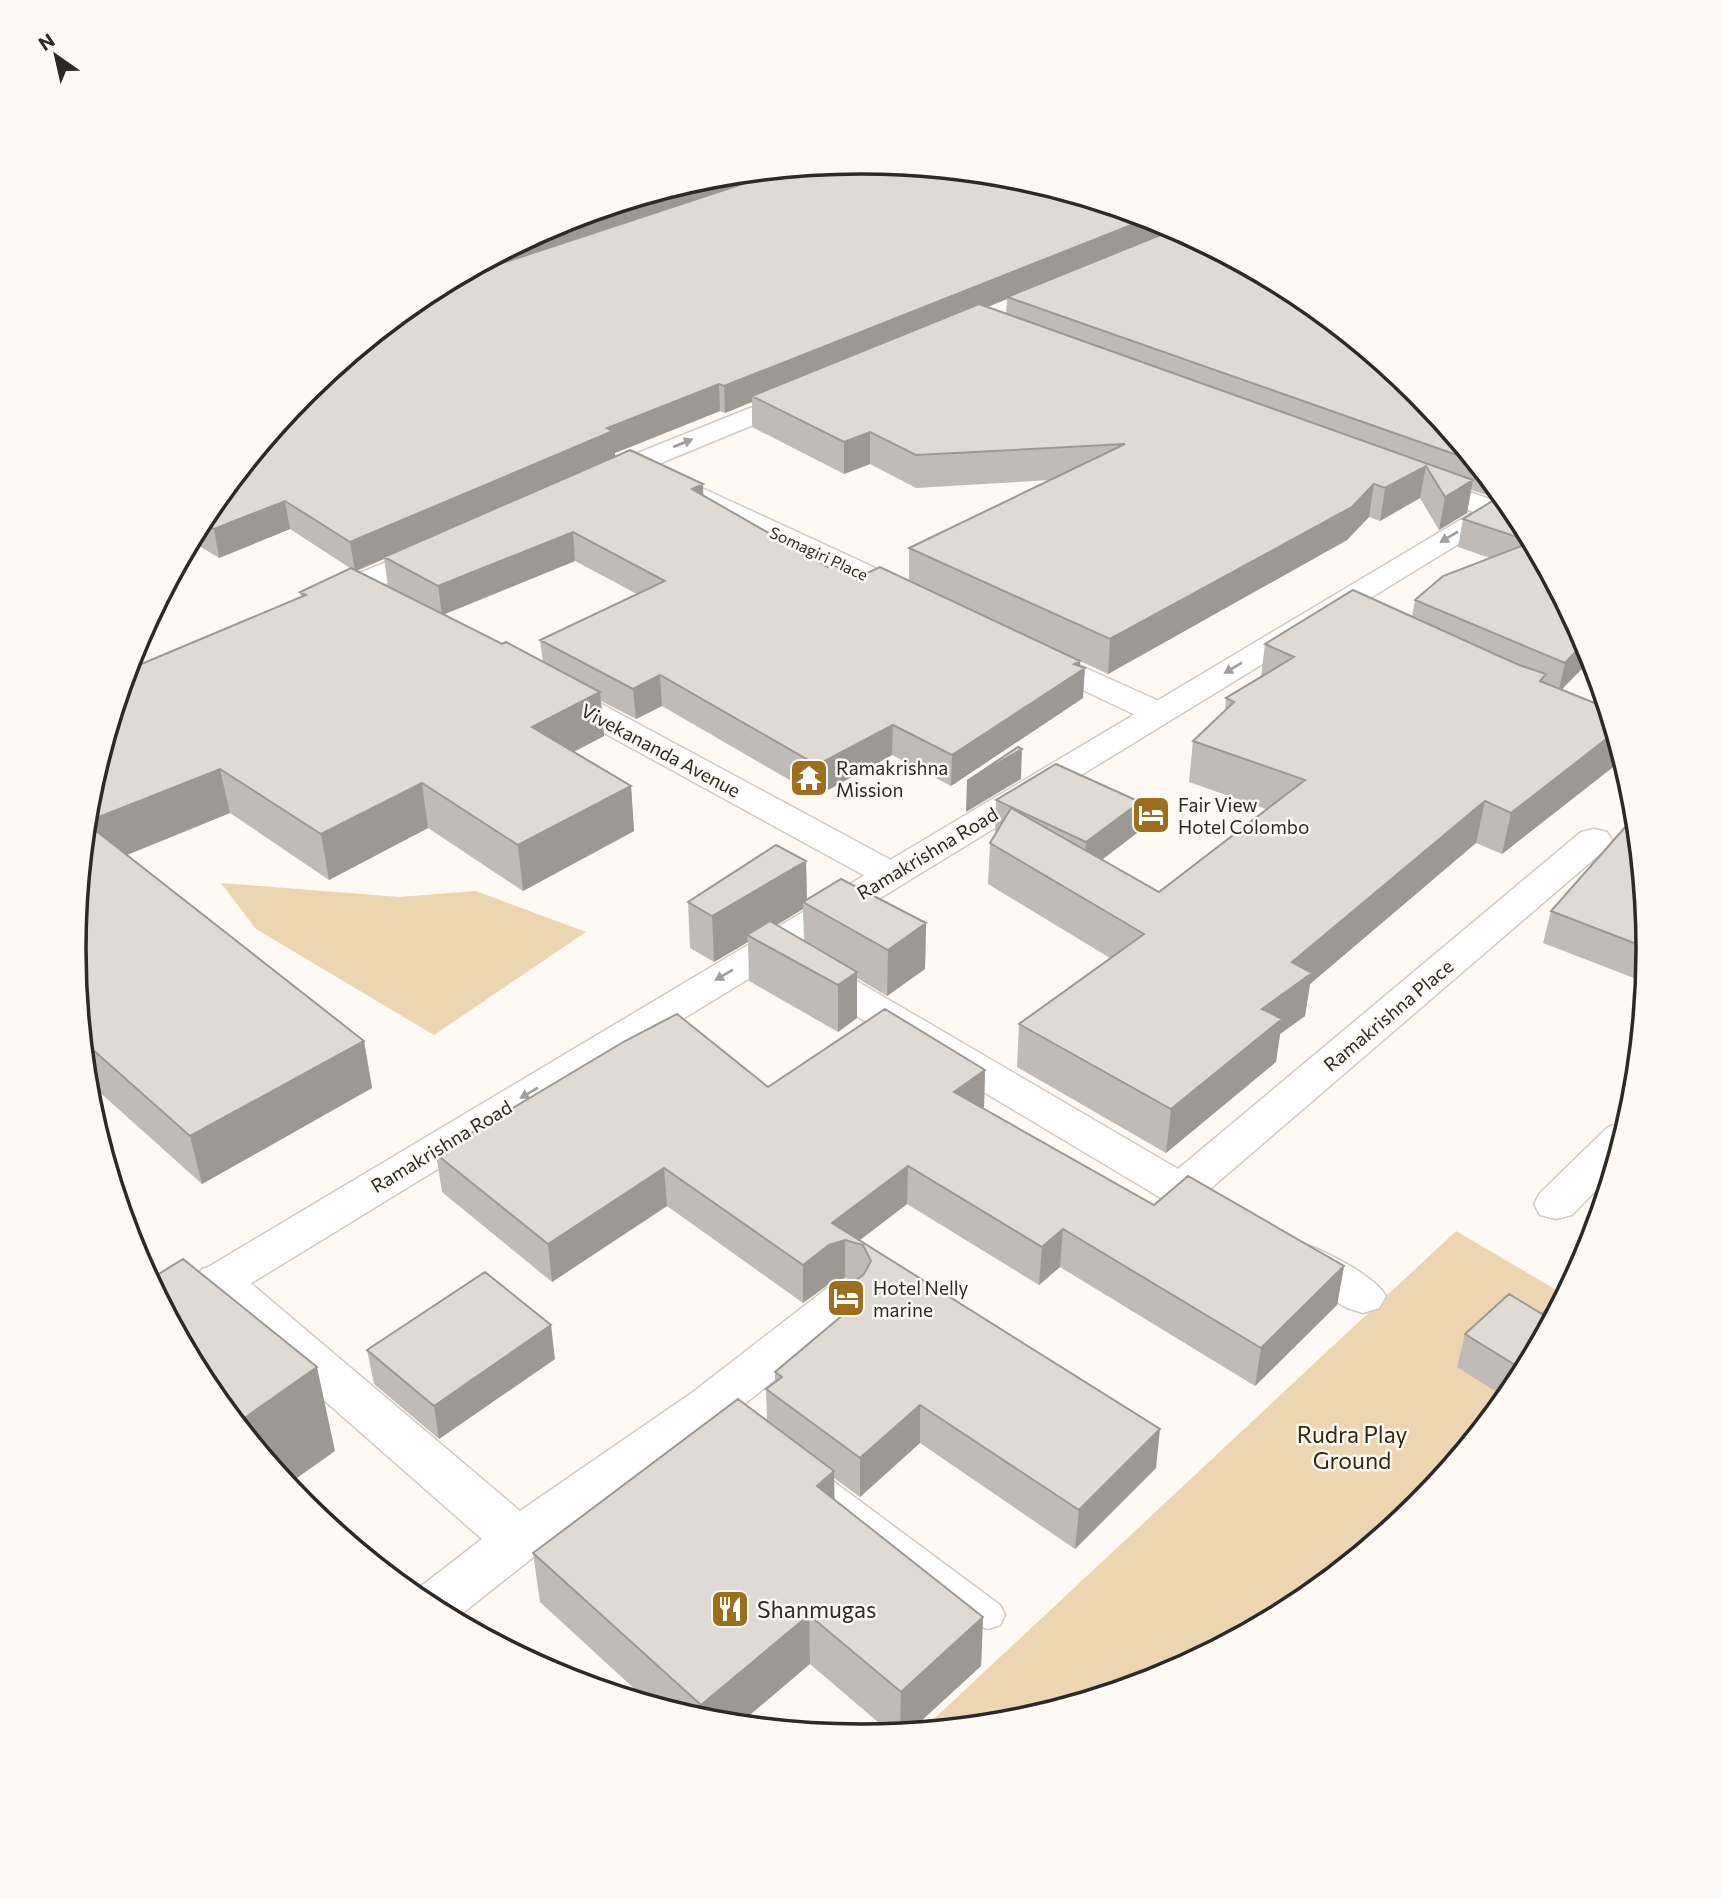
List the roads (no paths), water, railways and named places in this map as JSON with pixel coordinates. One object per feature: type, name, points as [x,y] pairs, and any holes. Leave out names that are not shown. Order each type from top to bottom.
[{"type":"street","points":[[582,486],[824,386]]},
{"type":"street","name":"Somagiri Place","points":[[632,464],[933,607]]},
{"type":"street","points":[[1391,473],[1495,504]]},
{"type":"street","name":"Ramakrishna Road","points":[[175,1308],[1498,508]]},
{"type":"street","points":[[305,606],[457,541]]},
{"type":"street","points":[[357,585],[393,605]]},
{"type":"street","points":[[1334,607],[1372,624]]},
{"type":"street","points":[[1008,642],[1158,713]]},
{"type":"street","name":"Vivekananda Avenue","points":[[527,677],[891,875]]},
{"type":"street","name":"Ramakrishna Place","points":[[770,947],[1198,1200],[1594,840]]},
{"type":"street","points":[[1556,1204],[1610,1150]]},
{"type":"street","points":[[1261,1237],[1363,1296]]},
{"type":"street","points":[[218,1281],[518,1539]]},
{"type":"street","points":[[440,1601],[518,1539],[721,1414],[846,1298]]},
{"type":"lane","points":[[788,1464],[988,1615]]},
{"type":"place","name":"Ramakrishna Mission","points":[[809,778]]},
{"type":"place","name":"Fair View Hotel Colombo","points":[[1151,815]]},
{"type":"place","name":"Hotel Nelly marine","points":[[846,1298]]},
{"type":"place","name":"Shanmugas","points":[[730,1609]]},
{"type":"park label","name":"Rudra Play Ground","points":[[1352,1447]]}]
